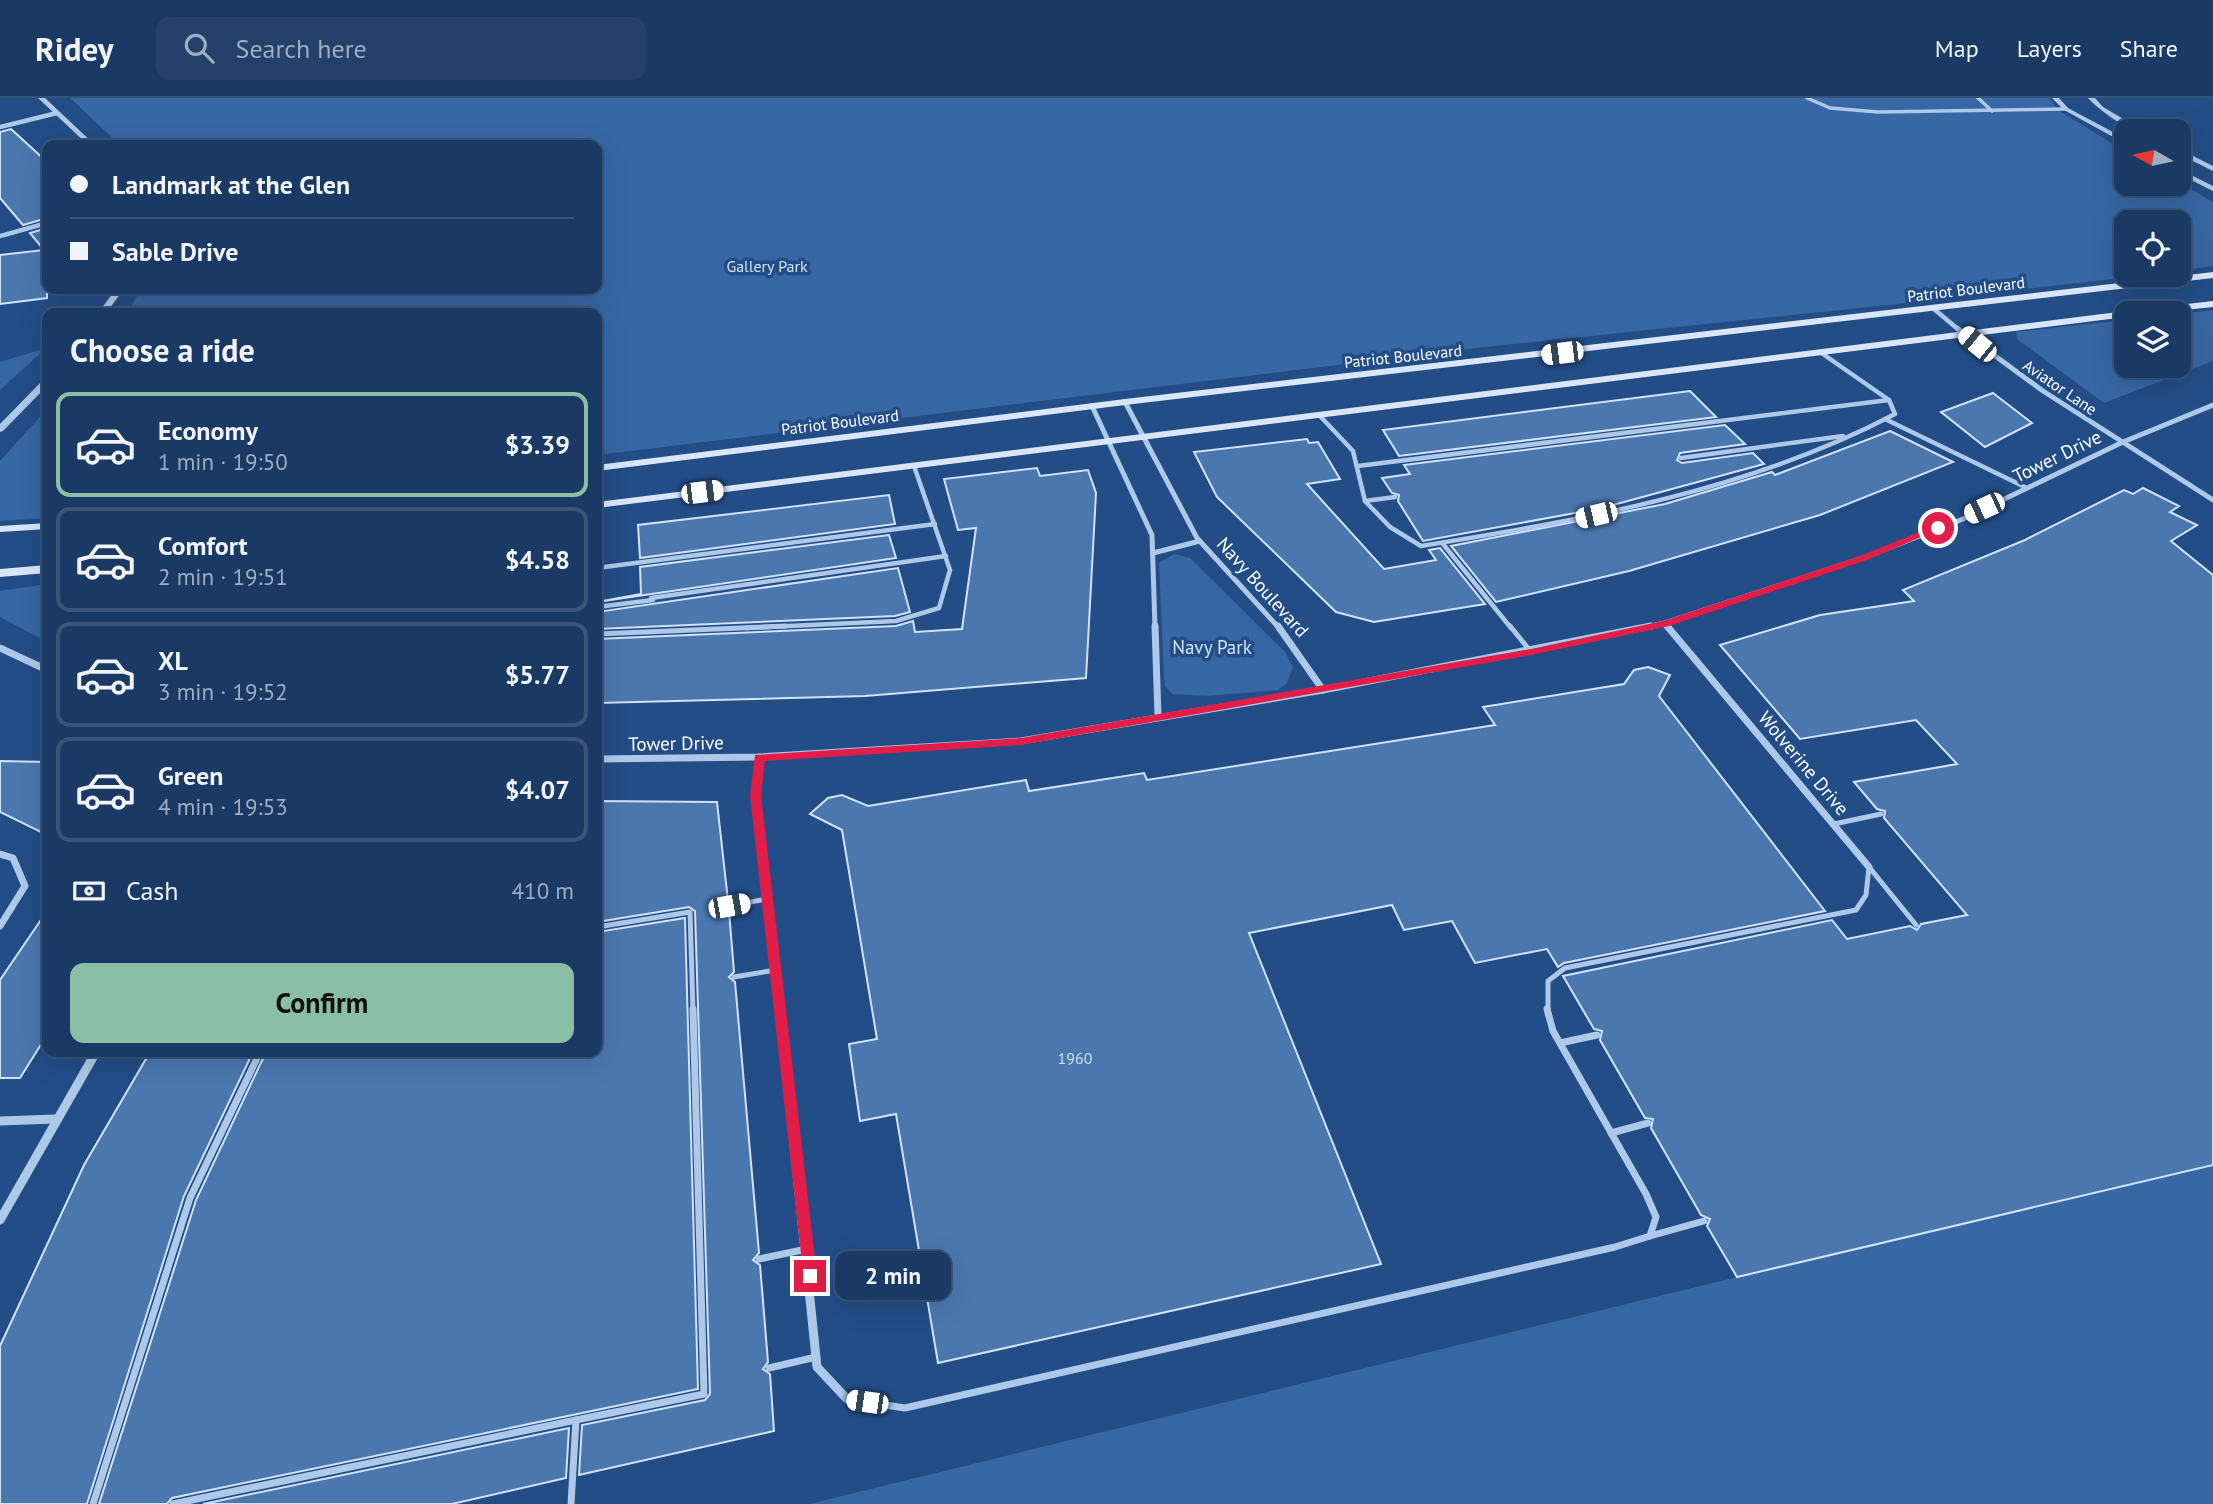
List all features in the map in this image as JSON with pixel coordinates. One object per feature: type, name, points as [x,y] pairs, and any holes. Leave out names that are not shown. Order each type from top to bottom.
[{"type":"main road","name":"Patriot Boulevard","points":[[602,467],[1091,406],[2213,275]]},
{"type":"main road","points":[[2191,307],[2213,304]]},
{"type":"main road","points":[[602,504],[2114,315]]},
{"type":"main road","points":[[0,529],[42,526]]},
{"type":"main road","points":[[0,573],[42,569]]},
{"type":"street","points":[[41,98],[87,140]]},
{"type":"street","points":[[2055,98],[2066,109],[2114,135]]},
{"type":"street","points":[[2091,98],[2101,108],[2120,119]]},
{"type":"street","points":[[0,127],[57,113]]},
{"type":"street","points":[[2191,157],[2213,169]]},
{"type":"street","points":[[2191,177],[2213,189]]},
{"type":"street","points":[[0,236],[42,224]]},
{"type":"street","name":"Aviator Lane","points":[[1934,309],[2043,391],[2213,500]]},
{"type":"street","points":[[0,429],[42,387]]},
{"type":"street","name":"Navy Boulevard","points":[[1125,402],[1200,541],[1290,639],[1324,690]]},
{"type":"street","name":"Tower Drive","points":[[602,759],[759,757],[1021,741],[1324,690],[1665,624],[1863,558],[1963,519],[2123,442],[2213,405]]},
{"type":"street","points":[[1091,406],[1152,535],[1158,716]]},
{"type":"street","name":"Navy Boulevard","points":[[1153,553],[1200,541]]},
{"type":"street","name":"Wolverine Drive","points":[[1665,624],[1869,867]]},
{"type":"street","points":[[0,648],[42,668]]},
{"type":"street","points":[[759,757],[756,795],[807,1249],[817,1367],[847,1399]]},
{"type":"street","points":[[0,853],[13,858],[25,886],[0,926]]},
{"type":"street","points":[[0,1220],[55,1119],[93,1057]]},
{"type":"street","points":[[0,1121],[55,1119]]},
{"type":"lane","points":[[1807,98],[1830,108],[1878,113],[2066,109]]},
{"type":"lane","points":[[1978,98],[1992,111]]},
{"type":"lane","points":[[1320,416],[1353,451],[1366,501],[1390,527],[1421,546],[1443,544],[1552,525],[1716,485],[1857,434],[1895,414],[1889,400],[1820,352]]},
{"type":"lane","points":[[1358,466],[1889,400]]},
{"type":"lane","points":[[1885,419],[2027,488]]},
{"type":"lane","points":[[1681,458],[1857,434]]},
{"type":"lane","points":[[602,634],[896,621],[939,608],[950,570],[914,466]]},
{"type":"lane","points":[[1366,501],[1395,497]]},
{"type":"lane","points":[[602,567],[935,524]]},
{"type":"lane","points":[[1443,544],[1531,652]]},
{"type":"lane","points":[[651,598],[946,556]]},
{"type":"lane","points":[[602,606],[875,569]]},
{"type":"lane","points":[[1834,824],[1881,814]]},
{"type":"lane","points":[[1650,1236],[1656,1217],[1552,1031],[1546,1005],[1548,981],[1565,968],[1856,910],[1866,895],[1869,867]]},
{"type":"lane","name":"Wolverine Drive","points":[[1869,867],[1916,925]]},
{"type":"lane","points":[[729,906],[767,899]]},
{"type":"lane","points":[[173,1504],[704,1394],[690,912],[602,926]]},
{"type":"lane","points":[[734,977],[776,970]]},
{"type":"lane","points":[[1560,1043],[1597,1035]]},
{"type":"lane","points":[[93,1504],[190,1198],[259,1057]]},
{"type":"lane","points":[[1611,1133],[1648,1123]]},
{"type":"lane","points":[[847,1399],[905,1408],[1615,1247],[1704,1221]]},
{"type":"lane","points":[[759,1259],[807,1249]]},
{"type":"lane","points":[[769,1368],[816,1357]]},
{"type":"lane","points":[[572,1504],[576,1420]]},
{"type":"green space","name":"Gallery Park","points":[[70,98],[2049,98],[2058,110],[2114,145],[2114,196],[2191,196],[2191,189],[2213,202],[2213,266],[2191,269],[2191,210],[2114,210],[2114,279],[1485,347],[602,454],[602,308],[130,308],[138,294],[602,294],[602,140],[115,140]]},
{"type":"green space","points":[[2213,310],[2213,361],[2191,369],[2191,313]]},
{"type":"green space","points":[[2114,321],[2114,378],[2169,378],[2104,403],[2017,339],[2016,332]]},
{"type":"green space","points":[[42,349],[0,390],[0,362]]},
{"type":"green space","points":[[42,415],[42,518],[0,521],[0,461]]},
{"type":"green space","name":"Navy Park","points":[[1174,554],[1190,558],[1285,652],[1293,667],[1287,683],[1278,690],[1208,696],[1172,694],[1165,686],[1164,677],[1159,563]]},
{"type":"green space","points":[[42,585],[42,639],[0,617],[0,591]]},
{"type":"green space","points":[[2213,1165],[2213,1504],[809,1504],[1737,1277]]},
{"type":"building","points":[[11,129],[42,157],[42,219],[23,225],[0,198],[0,132]]},
{"type":"building","points":[[42,229],[42,248],[30,233]]},
{"type":"building","points":[[42,250],[42,294],[47,294],[47,298],[0,304],[0,255]]},
{"type":"building","points":[[1690,391],[1716,417],[1399,456],[1383,430]]},
{"type":"building","points":[[1993,393],[2032,423],[1985,447],[1941,412]]},
{"type":"building","points":[[1725,425],[1745,444],[1680,453],[1677,460],[1682,463],[1753,453],[1764,464],[1602,508],[1423,541],[1398,501],[1399,495],[1392,493],[1382,478],[1410,474],[1404,465]]},
{"type":"building","points":[[1890,431],[1953,462],[1820,515],[1629,571],[1496,602],[1451,546],[1665,504],[1772,472],[1775,475]]},
{"type":"building","points":[[1307,439],[1309,443],[1318,442],[1340,479],[1307,484],[1384,569],[1436,560],[1429,550],[1440,548],[1485,604],[1374,622],[1336,612],[1217,497],[1194,452]]},
{"type":"building","points":[[1037,468],[1040,476],[1088,470],[1096,493],[1086,678],[865,696],[602,703],[602,639],[896,626],[913,621],[915,632],[962,629],[976,528],[958,530],[944,479]]},
{"type":"building","points":[[2143,488],[2179,506],[2170,512],[2197,525],[2171,541],[2213,575],[2213,1165],[1737,1277],[1707,1226],[1710,1219],[1701,1215],[1651,1128],[1653,1119],[1645,1118],[1600,1040],[1602,1031],[1594,1029],[1563,976],[1832,920],[1847,939],[1910,926],[1917,930],[1921,924],[1967,915],[1884,818],[1885,811],[1877,809],[1854,782],[1957,764],[1916,720],[1800,739],[1720,645],[1820,615],[1914,601],[1903,590],[2025,540],[2124,490],[2133,494]]},
{"type":"building","points":[[889,495],[895,524],[640,558],[638,525]]},
{"type":"building","points":[[889,535],[896,558],[602,601],[641,594],[640,567]]},
{"type":"building","points":[[898,568],[910,612],[895,616],[602,629],[602,611]]},
{"type":"building","points":[[1648,667],[1670,675],[1659,696],[1825,911],[1564,963],[1558,967],[1547,949],[1475,963],[1452,921],[1404,930],[1392,905],[1249,933],[1381,1264],[938,1363],[896,1114],[860,1121],[849,1044],[877,1039],[842,830],[810,814],[828,798],[842,795],[868,806],[1026,780],[1029,791],[1144,773],[1147,780],[1495,725],[1483,707],[1624,684],[1634,670]]},
{"type":"building","points":[[0,761],[42,762],[42,833],[0,812]]},
{"type":"building","points":[[602,801],[717,802],[728,901],[724,906],[729,911],[734,972],[729,977],[735,982],[759,1253],[753,1260],[760,1265],[768,1362],[763,1369],[770,1374],[774,1431],[579,1475],[582,1425],[705,1400],[710,1394],[695,911],[689,907],[602,921]]},
{"type":"building","points":[[42,918],[42,1043],[20,1078],[0,1078],[0,980]]},
{"type":"building","points":[[685,918],[698,1389],[172,1498],[167,1504],[99,1504],[196,1200],[264,1057],[602,1057],[602,931]]},
{"type":"building","points":[[147,1057],[251,1057],[184,1196],[87,1504],[0,1504],[0,1346],[84,1165]]},
{"type":"building","points":[[569,1428],[566,1478],[452,1504],[203,1504]]},
{"type":"route","points":[[810,1276],[756,795],[759,757],[1021,741],[1531,652],[1665,624],[1863,558],[1938,528]]}]
